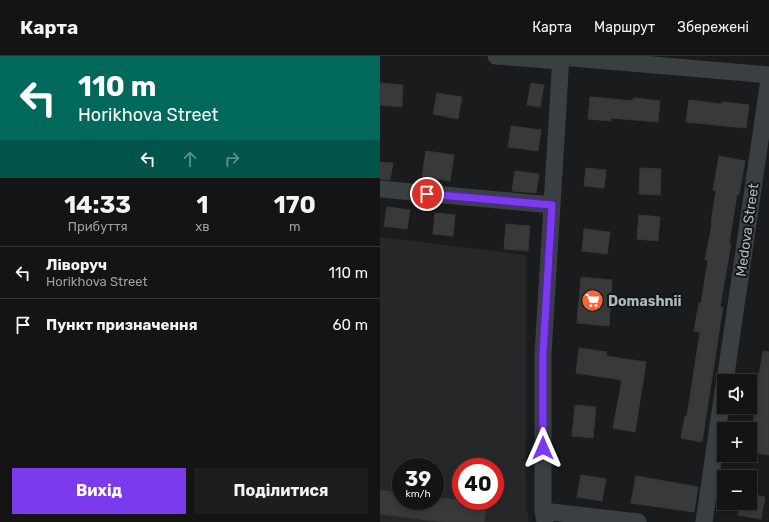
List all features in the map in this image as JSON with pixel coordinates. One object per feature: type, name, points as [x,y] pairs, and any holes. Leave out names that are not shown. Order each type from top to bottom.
[{"type":"street","points":[[496,56],[561,58],[769,75]]},
{"type":"street","points":[[561,58],[543,354],[544,516],[638,522]]},
{"type":"street","name":"Medova Street","points":[[726,374],[769,79]]},
{"type":"street","points":[[380,189],[552,205]]},
{"type":"street","points":[[704,522],[720,414]]},
{"type":"shaded area","points":[[380,237],[526,255],[526,506],[529,522],[380,522]]},
{"type":"building","points":[[380,83],[403,85],[402,107],[380,105]]},
{"type":"building","points":[[531,83],[544,85],[540,107],[527,105]]},
{"type":"building","points":[[437,93],[462,97],[458,119],[433,114]]},
{"type":"building","points":[[590,97],[633,101],[634,98],[660,101],[658,122],[611,118],[611,121],[588,119]]},
{"type":"building","points":[[689,100],[722,104],[722,102],[749,105],[746,128],[686,122]]},
{"type":"building","points":[[511,126],[541,130],[538,151],[508,147]]},
{"type":"building","points":[[426,151],[454,155],[450,181],[422,176]]},
{"type":"building","points":[[719,156],[745,161],[739,195],[737,194],[729,244],[731,244],[720,307],[723,307],[702,442],[681,438],[685,416],[687,416],[700,332],[694,331],[699,303],[701,303],[708,260],[705,260],[712,223],[716,191],[713,190]]},
{"type":"building","points":[[380,162],[393,163],[390,180],[380,179]]},
{"type":"building","points":[[586,168],[606,170],[604,188],[584,186]]},
{"type":"building","points":[[640,168],[661,169],[660,195],[639,194]]},
{"type":"building","points":[[515,171],[539,174],[536,193],[512,191]]},
{"type":"building","points":[[387,207],[410,210],[407,229],[384,226]]},
{"type":"building","points":[[435,213],[455,215],[453,236],[433,234]]},
{"type":"building","points":[[639,215],[660,217],[658,241],[637,239]]},
{"type":"building","points":[[506,224],[530,226],[528,251],[504,249]]},
{"type":"building","points":[[584,229],[610,232],[607,254],[582,251]]},
{"type":"building","points":[[581,277],[612,280],[609,326],[577,323]]},
{"type":"building","points":[[579,348],[607,352],[606,356],[646,362],[635,432],[613,428],[622,380],[576,373]]},
{"type":"building","points":[[763,351],[769,352],[769,455],[757,453],[757,422],[753,422],[755,414],[757,414],[757,387]]},
{"type":"building","points":[[575,405],[596,407],[593,438],[572,436]]},
{"type":"building","points":[[581,475],[606,479],[602,501],[577,497]]},
{"type":"building","points":[[636,476],[698,487],[694,512],[631,503]]},
{"type":"building","points":[[380,490],[392,492],[392,510],[444,510],[444,498],[452,499],[452,510],[486,510],[484,522],[444,522],[380,514]]},
{"type":"building","points":[[757,495],[765,497],[761,519],[738,515],[739,510],[757,510]]},
{"type":"place","name":"Domashnii","points":[[592,301]]},
{"type":"route","points":[[427,194],[552,205],[543,354],[543,448]]}]
